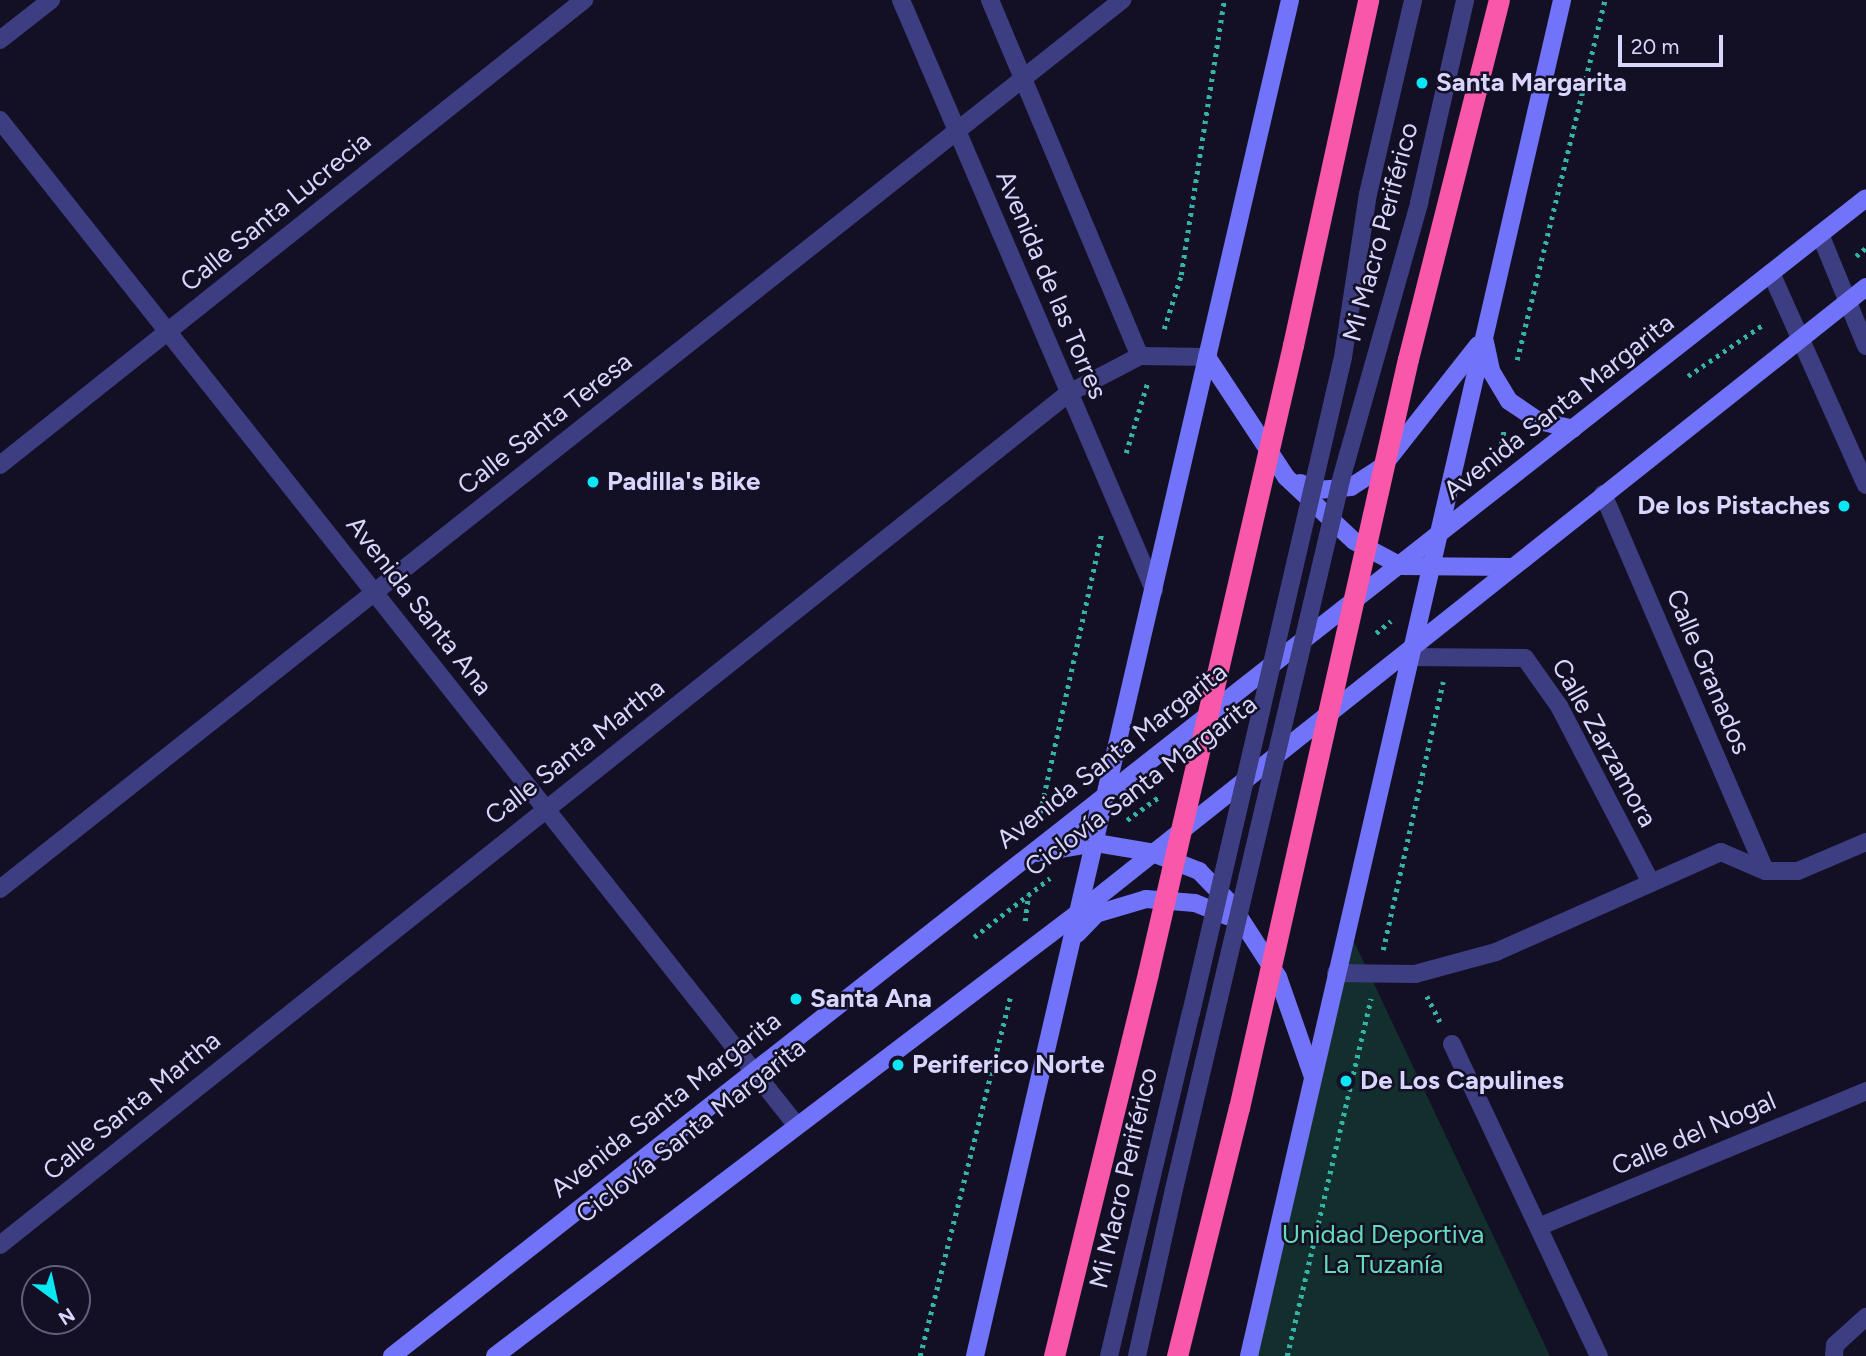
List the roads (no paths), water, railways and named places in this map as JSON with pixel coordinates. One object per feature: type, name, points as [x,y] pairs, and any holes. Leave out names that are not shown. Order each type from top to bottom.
[{"type":"highway","points":[[1054,1356],[1148,974],[1368,0]]},
{"type":"highway","points":[[1177,1356],[1239,1108],[1408,359],[1499,0]]},
{"type":"main road","points":[[975,1356],[1083,909],[1290,0]]},
{"type":"main road","points":[[1248,1356],[1429,568],[1564,2]]},
{"type":"main road","name":"Avenida Santa Margarita","points":[[392,1356],[1108,792],[1402,566],[1866,198]]},
{"type":"main road","points":[[495,1356],[1083,909],[1150,852],[1410,651],[1511,567],[1866,287]]},
{"type":"main road","points":[[1286,477],[1318,490],[1351,487],[1382,467],[1484,337]]},
{"type":"main road","points":[[1484,337],[1491,371],[1509,401],[1539,421],[1573,429]]},
{"type":"main road","points":[[1207,357],[1286,477],[1354,541],[1402,566],[1511,567]]},
{"type":"main road","points":[[1031,854],[1096,843],[1150,852],[1199,871],[1255,937],[1293,1013],[1313,1077]]},
{"type":"main road","points":[[1076,934],[1096,914],[1120,904],[1172,899],[1217,911],[1255,937]]},
{"type":"street","points":[[0,40],[51,0]]},
{"type":"street","name":"Calle Santa Lucrecia","points":[[0,465],[584,0]]},
{"type":"street","name":"Avenida de las Torres","points":[[901,0],[1154,590]]},
{"type":"street","name":"Avenida de las Torres","points":[[990,0],[1148,356]]},
{"type":"street","name":"Calle Santa Teresa","points":[[0,889],[1122,0]]},
{"type":"street","name":"Mi Macro Periférico","points":[[1109,1356],[1343,357],[1368,194],[1413,0]]},
{"type":"street","name":"Mi Macro Periférico","points":[[1137,1356],[1342,476],[1419,204],[1465,0]]},
{"type":"street","name":"Avenida Santa Ana","points":[[0,120],[797,1126]]},
{"type":"street","points":[[1820,234],[1866,346]]},
{"type":"street","points":[[1771,273],[1866,485]]},
{"type":"street","name":"Calle Santa Martha","points":[[0,1245],[1069,393],[1148,356],[1207,357]]},
{"type":"street","name":"Calle Granados","points":[[1603,494],[1765,871]]},
{"type":"street","name":"Calle Zarzamora","points":[[1410,651],[1525,658],[1559,706],[1651,883]]},
{"type":"street","points":[[1336,973],[1415,974],[1496,953],[1721,852],[1765,871],[1798,871],[1866,842]]},
{"type":"street","points":[[1452,1044],[1543,1226],[1599,1356]]},
{"type":"street","name":"Calle del Nogal","points":[[1543,1226],[1866,1091]]},
{"type":"street","points":[[1834,1356],[1835,1345],[1866,1317]]},
{"type":"place","name":"Santa Margarita","points":[[1422,83]]},
{"type":"place","name":"Padilla's Bike","points":[[593,482]]},
{"type":"place","name":"De los Pistaches","points":[[1844,506]]},
{"type":"place","name":"Santa Ana","points":[[796,999]]},
{"type":"place","name":"Periferico Norte","points":[[898,1065]]},
{"type":"place","name":"De Los Capulines","points":[[1346,1081]]},
{"type":"park label","name":"Unidad Deportiva La Tuzanía","points":[[1383,1250]]}]
